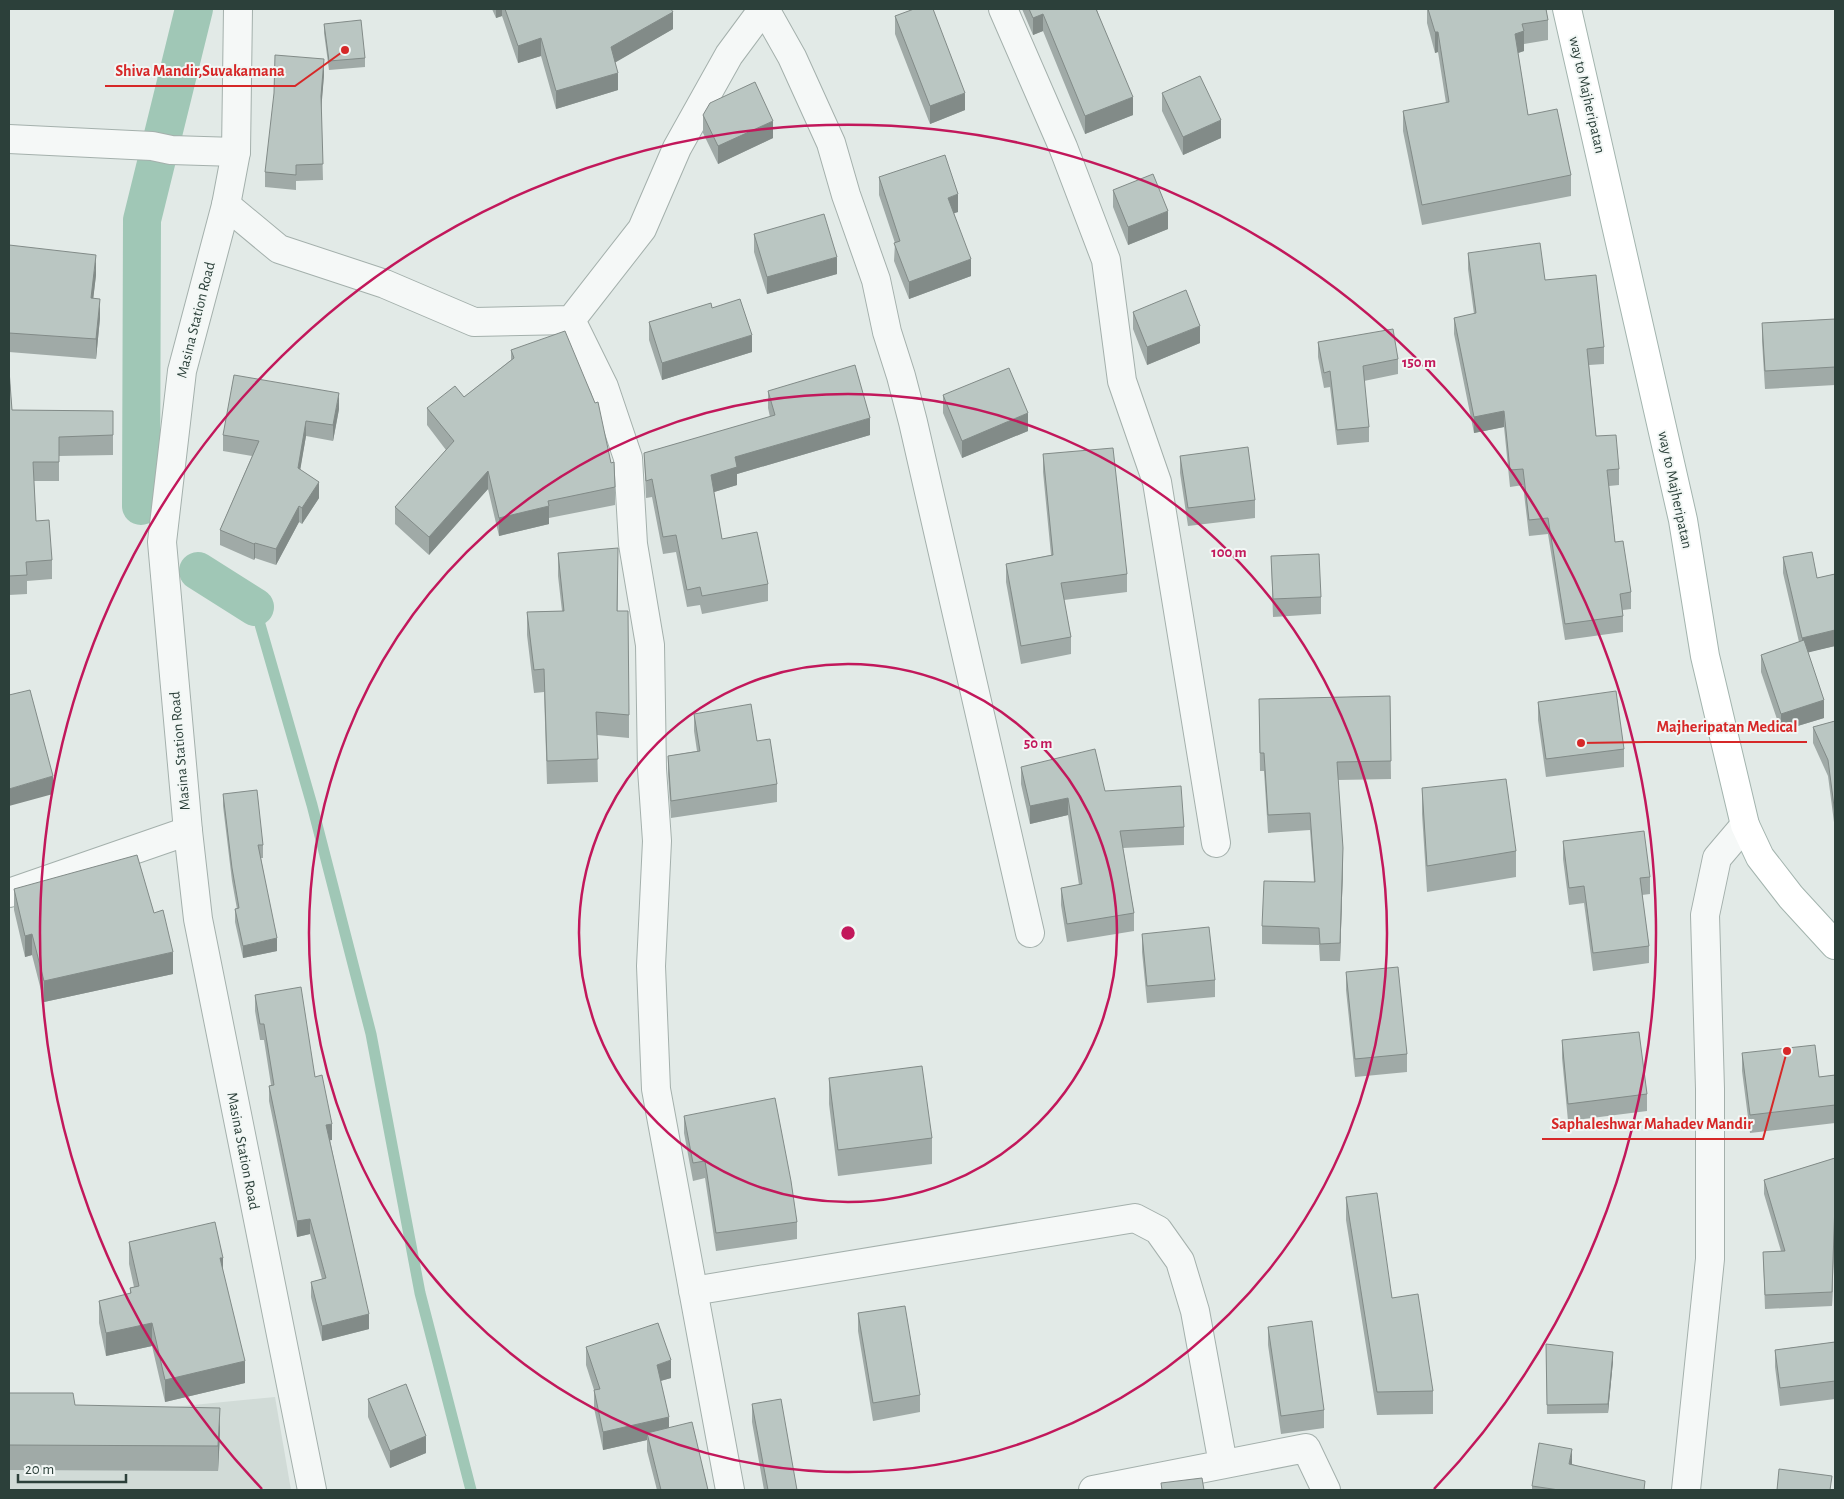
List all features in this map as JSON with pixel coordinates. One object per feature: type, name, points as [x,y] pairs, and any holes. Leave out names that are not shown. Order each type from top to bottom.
[{"type":"main road","name":"way to Majheripatan","points":[[1567,9],[1683,520],[1705,656],[1745,825],[1760,857],[1792,897],[1835,945]]},
{"type":"street","name":"Masina Station Road","points":[[238,9],[236,152],[226,205],[182,371],[162,542],[188,831],[198,919],[312,1490]]},
{"type":"street","points":[[571,320],[642,229],[677,148],[729,55],[764,9],[792,57],[831,143],[846,195],[876,280],[887,332],[913,422],[1030,933]]},
{"type":"street","points":[[1003,9],[1063,147],[1106,260],[1122,381],[1157,482],[1216,843]]},
{"type":"street","points":[[9,139],[236,152]]},
{"type":"street","points":[[226,205],[279,249],[385,284],[474,322],[571,320]]},
{"type":"street","points":[[571,320],[604,387],[628,458],[633,544],[650,645],[652,768],[657,841],[651,966],[656,1089],[730,1490]]},
{"type":"street","points":[[1686,1490],[1710,1259],[1710,1089],[1705,915],[1717,858],[1745,825]]},
{"type":"street","points":[[9,893],[188,831]]},
{"type":"street","points":[[693,1291],[1135,1218],[1158,1230],[1180,1261],[1195,1311],[1223,1464]]},
{"type":"street","points":[[1093,1490],[1306,1448],[1326,1490]]},
{"type":"shaded area","points":[[275,1397],[291,1490],[9,1490],[9,1412],[153,1409]]},
{"type":"building","points":[[505,9],[671,9],[673,12],[611,47],[618,73],[556,91],[541,38],[518,46]]},
{"type":"building","points":[[914,9],[933,9],[965,93],[930,106],[895,16]]},
{"type":"building","points":[[1029,9],[1096,9],[1133,97],[1085,116],[1043,14],[1033,18]]},
{"type":"building","points":[[1428,9],[1546,9],[1548,20],[1522,24],[1524,31],[1515,34],[1528,115],[1557,109],[1571,175],[1422,205],[1403,111],[1449,102],[1438,32],[1435,32]]},
{"type":"building","points":[[361,20],[365,58],[329,61],[324,24]]},
{"type":"building","points":[[275,55],[324,59],[321,96],[323,164],[296,165],[296,175],[265,172],[274,93]]},
{"type":"building","points":[[1200,76],[1221,120],[1183,137],[1162,93]]},
{"type":"building","points":[[755,82],[773,121],[718,146],[703,115],[710,103]]},
{"type":"building","points":[[945,155],[958,194],[948,198],[971,259],[909,282],[894,243],[900,241],[879,177]]},
{"type":"building","points":[[1153,174],[1168,211],[1128,227],[1113,190]]},
{"type":"building","points":[[824,214],[837,257],[767,277],[754,234]]},
{"type":"building","points":[[1540,243],[1545,280],[1596,275],[1604,347],[1587,349],[1596,436],[1616,435],[1619,469],[1607,470],[1615,542],[1623,541],[1631,592],[1620,594],[1623,616],[1565,624],[1548,518],[1529,520],[1523,469],[1510,470],[1504,411],[1474,417],[1454,318],[1476,313],[1468,253]]},
{"type":"building","points":[[9,245],[96,255],[91,298],[100,299],[96,339],[9,333]]},
{"type":"building","points":[[1186,290],[1200,326],[1147,347],[1133,312]]},
{"type":"building","points":[[740,299],[752,335],[662,363],[649,322],[711,303],[712,308]]},
{"type":"building","points":[[1835,319],[1835,367],[1765,371],[1762,323]]},
{"type":"building","points":[[1393,329],[1398,359],[1363,366],[1369,427],[1337,430],[1330,371],[1324,373],[1318,342]]},
{"type":"building","points":[[565,331],[595,403],[598,402],[611,463],[614,462],[615,487],[548,501],[549,506],[499,518],[488,471],[429,537],[395,507],[454,441],[427,408],[455,386],[464,397],[514,358],[511,350]]},
{"type":"building","points":[[855,365],[870,418],[735,457],[737,467],[711,475],[722,539],[757,532],[768,584],[702,596],[700,587],[687,590],[676,535],[663,537],[652,479],[646,481],[644,453],[775,415],[768,391]]},
{"type":"building","points":[[1009,368],[1028,413],[962,441],[943,395]]},
{"type":"building","points":[[9,370],[12,410],[113,411],[113,435],[59,437],[59,462],[33,462],[36,521],[49,520],[52,560],[26,562],[27,575],[9,576]]},
{"type":"building","points":[[234,375],[339,393],[333,425],[306,421],[298,468],[319,482],[302,508],[299,506],[276,549],[254,544],[220,530],[259,441],[223,435]]},
{"type":"building","points":[[1248,447],[1255,500],[1188,508],[1180,456]]},
{"type":"building","points":[[1113,448],[1127,574],[1061,583],[1071,637],[1021,646],[1006,564],[1053,555],[1043,454]]},
{"type":"building","points":[[618,548],[617,611],[628,611],[629,715],[596,712],[598,759],[547,761],[544,669],[534,670],[527,612],[564,611],[558,553]]},
{"type":"building","points":[[1812,552],[1817,578],[1835,574],[1835,630],[1802,638],[1783,557]]},
{"type":"building","points":[[1319,554],[1321,597],[1273,599],[1271,556]]},
{"type":"building","points":[[1804,640],[1824,700],[1781,714],[1761,655]]},
{"type":"building","points":[[30,690],[53,776],[9,789],[9,695]]},
{"type":"building","points":[[1616,691],[1624,749],[1546,759],[1538,702]]},
{"type":"building","points":[[1390,696],[1391,761],[1337,762],[1343,848],[1340,943],[1320,944],[1319,928],[1262,926],[1264,881],[1315,882],[1310,813],[1268,815],[1264,753],[1260,753],[1259,699]]},
{"type":"building","points":[[751,704],[757,741],[770,739],[777,784],[671,801],[668,756],[700,751],[694,714]]},
{"type":"building","points":[[1835,721],[1835,814],[1828,760],[1813,727]]},
{"type":"building","points":[[1095,749],[1105,791],[1181,786],[1184,827],[1120,831],[1134,913],[1067,924],[1061,888],[1082,884],[1068,798],[1030,806],[1021,767]]},
{"type":"building","points":[[1506,779],[1516,851],[1427,866],[1422,788]]},
{"type":"building","points":[[257,790],[263,845],[258,845],[277,938],[243,946],[235,909],[239,908],[223,794]]},
{"type":"building","points":[[1644,831],[1650,877],[1640,878],[1649,946],[1593,953],[1584,886],[1569,888],[1563,841]]},
{"type":"building","points":[[137,855],[154,913],[163,910],[173,952],[44,981],[32,934],[25,936],[14,889]]},
{"type":"building","points":[[1209,927],[1215,980],[1147,986],[1142,934]]},
{"type":"building","points":[[1398,967],[1407,1054],[1355,1059],[1346,972]]},
{"type":"building","points":[[301,987],[315,1077],[322,1075],[332,1124],[326,1125],[369,1314],[322,1326],[311,1282],[326,1278],[310,1219],[297,1221],[269,1086],[274,1085],[264,1024],[260,1024],[255,995]]},
{"type":"building","points":[[1639,1032],[1647,1094],[1568,1104],[1562,1040]]},
{"type":"building","points":[[1815,1045],[1819,1077],[1835,1075],[1835,1105],[1750,1115],[1742,1053]]},
{"type":"building","points":[[922,1066],[932,1138],[838,1150],[829,1078]]},
{"type":"building","points":[[775,1098],[797,1222],[716,1233],[705,1161],[693,1163],[684,1116]]},
{"type":"building","points":[[1835,1158],[1832,1292],[1765,1295],[1763,1252],[1785,1251],[1764,1180]]},
{"type":"building","points":[[1377,1193],[1392,1298],[1418,1294],[1433,1391],[1377,1392],[1346,1197]]},
{"type":"building","points":[[215,1222],[223,1258],[220,1258],[245,1361],[165,1380],[152,1323],[106,1333],[99,1301],[131,1293],[130,1288],[139,1286],[129,1242]]},
{"type":"building","points":[[905,1306],[920,1395],[873,1403],[858,1313]]},
{"type":"building","points":[[1312,1321],[1324,1410],[1281,1416],[1268,1327]]},
{"type":"building","points":[[658,1323],[671,1360],[657,1365],[669,1417],[603,1432],[594,1390],[600,1389],[586,1347]]},
{"type":"building","points":[[1835,1342],[1835,1381],[1780,1388],[1775,1350]]},
{"type":"building","points":[[1546,1344],[1613,1352],[1608,1404],[1547,1405]]},
{"type":"building","points":[[406,1384],[426,1436],[390,1451],[368,1399]]},
{"type":"building","points":[[9,1393],[73,1393],[75,1405],[220,1408],[218,1446],[9,1445]]},
{"type":"building","points":[[781,1399],[797,1490],[768,1490],[752,1404]]},
{"type":"building","points":[[692,1422],[708,1490],[661,1490],[647,1433]]},
{"type":"building","points":[[1539,1443],[1572,1449],[1569,1464],[1645,1481],[1644,1490],[1559,1490],[1532,1486]]},
{"type":"building","points":[[1779,1469],[1832,1476],[1830,1490],[1777,1490]]},
{"type":"building","points":[[1202,1478],[1204,1490],[1162,1490],[1161,1483]]},
{"type":"waterway","points":[[141,506],[142,220],[194,9]]},
{"type":"waterway","points":[[198,571],[255,607]]},
{"type":"waterway","points":[[255,607],[312,805],[371,1034],[420,1293],[471,1490]]},
{"type":"place","name":"Shiva Mandir,Suvakamana","points":[[345,50]]},
{"type":"place","name":"Majheripatan Medical","points":[[1581,743]]},
{"type":"place","name":"Saphaleshwar Mahadev Mandir","points":[[1787,1051]]}]
